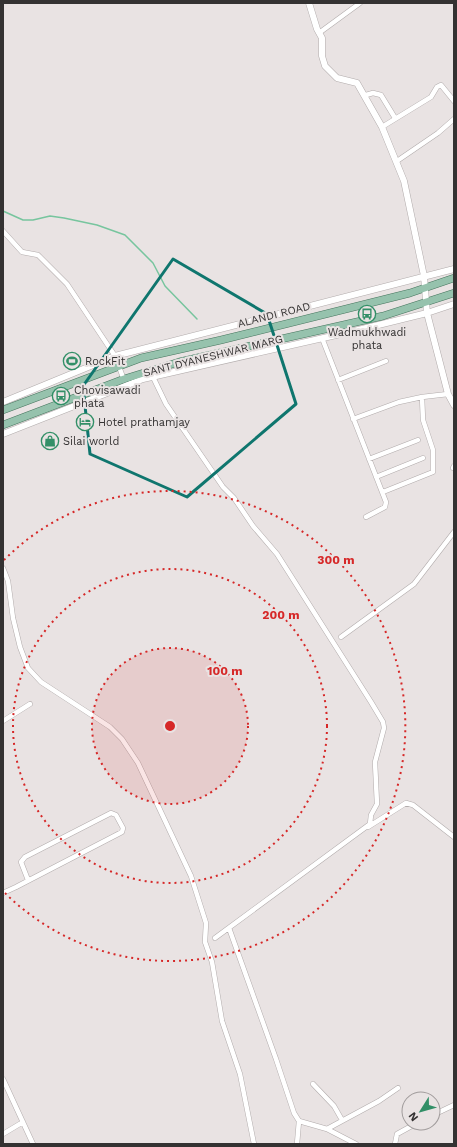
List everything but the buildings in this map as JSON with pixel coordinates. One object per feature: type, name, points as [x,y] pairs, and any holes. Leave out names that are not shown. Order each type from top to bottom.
[{"type":"main road","name":"SANT DYANESHWAR MARG","points":[[116,366],[142,358],[221,340],[426,287],[454,278]]},
{"type":"main road","name":"SANT DYANESHWAR MARG","points":[[3,425],[179,362],[349,324],[454,293]]},
{"type":"main road","points":[[3,410],[116,366]]},
{"type":"street","points":[[309,3],[319,34],[322,38],[322,56],[326,68],[337,78],[358,83],[366,95],[397,161],[413,221],[424,276],[427,313],[448,394],[454,405]]},
{"type":"street","points":[[319,34],[360,3]]},
{"type":"street","points":[[382,127],[431,98],[441,85],[454,101]]},
{"type":"street","points":[[366,95],[373,93],[381,95],[395,118]]},
{"type":"street","points":[[397,161],[438,133],[454,119]]},
{"type":"street","points":[[3,231],[22,252],[38,255],[58,274],[115,356],[116,366],[125,382]]},
{"type":"street","name":"ALANDI ROAD","points":[[3,402],[115,356],[444,272],[454,268]]},
{"type":"street","points":[[3,434],[111,391],[125,382],[153,377],[322,338],[427,313],[454,304]]},
{"type":"street","points":[[322,338],[386,502],[385,507],[366,517]]},
{"type":"street","points":[[338,380],[386,361]]},
{"type":"street","points":[[153,377],[166,404],[223,487],[234,498],[253,526],[277,554],[383,722],[384,731],[375,762],[377,804],[367,828]]},
{"type":"street","points":[[353,419],[399,402],[422,397],[448,394]]},
{"type":"street","points":[[383,492],[433,472],[434,450],[423,420],[422,397]]},
{"type":"street","points":[[369,459],[418,440]]},
{"type":"street","points":[[376,477],[423,458]]},
{"type":"street","points":[[341,637],[414,584],[454,532]]},
{"type":"street","points":[[3,568],[8,581],[13,618],[20,647],[28,668],[41,682],[110,727],[122,739],[138,763],[191,876],[206,923],[206,942],[212,962],[222,1021],[240,1074],[254,1144]]},
{"type":"street","points":[[3,721],[30,704]]},
{"type":"street","points":[[215,938],[367,828],[406,803],[413,805],[454,837]]},
{"type":"street","points":[[3,893],[122,832],[123,828],[116,814],[112,813],[22,860],[21,865],[28,880]]},
{"type":"street","points":[[229,928],[294,1113],[299,1121],[297,1144]]},
{"type":"street","points":[[3,1079],[33,1144]]},
{"type":"street","points":[[313,1084],[334,1106],[342,1120]]},
{"type":"street","points":[[327,1128],[379,1101],[398,1088]]},
{"type":"street","points":[[441,1111],[454,1105]]},
{"type":"street","points":[[299,1121],[327,1128],[356,1144]]},
{"type":"street","points":[[3,1134],[23,1122]]},
{"type":"street","points":[[395,1144],[397,1134],[403,1131]]},
{"type":"highlighted area","points":[[173,259],[267,314],[296,404],[187,497],[90,454],[83,386]]},
{"type":"waterway","points":[[3,211],[23,220],[33,220],[50,216],[64,218],[97,225],[125,235],[153,263],[165,286],[197,319]]},
{"type":"place","name":"Wadmukhwadi phata","points":[[367,314]]},
{"type":"place","name":"RockFit","points":[[72,361]]},
{"type":"place","name":"Chovisawadi phata","points":[[61,396]]},
{"type":"place","name":"Hotel prathamjay","points":[[85,422]]},
{"type":"place","name":"Silai world","points":[[50,441]]}]
